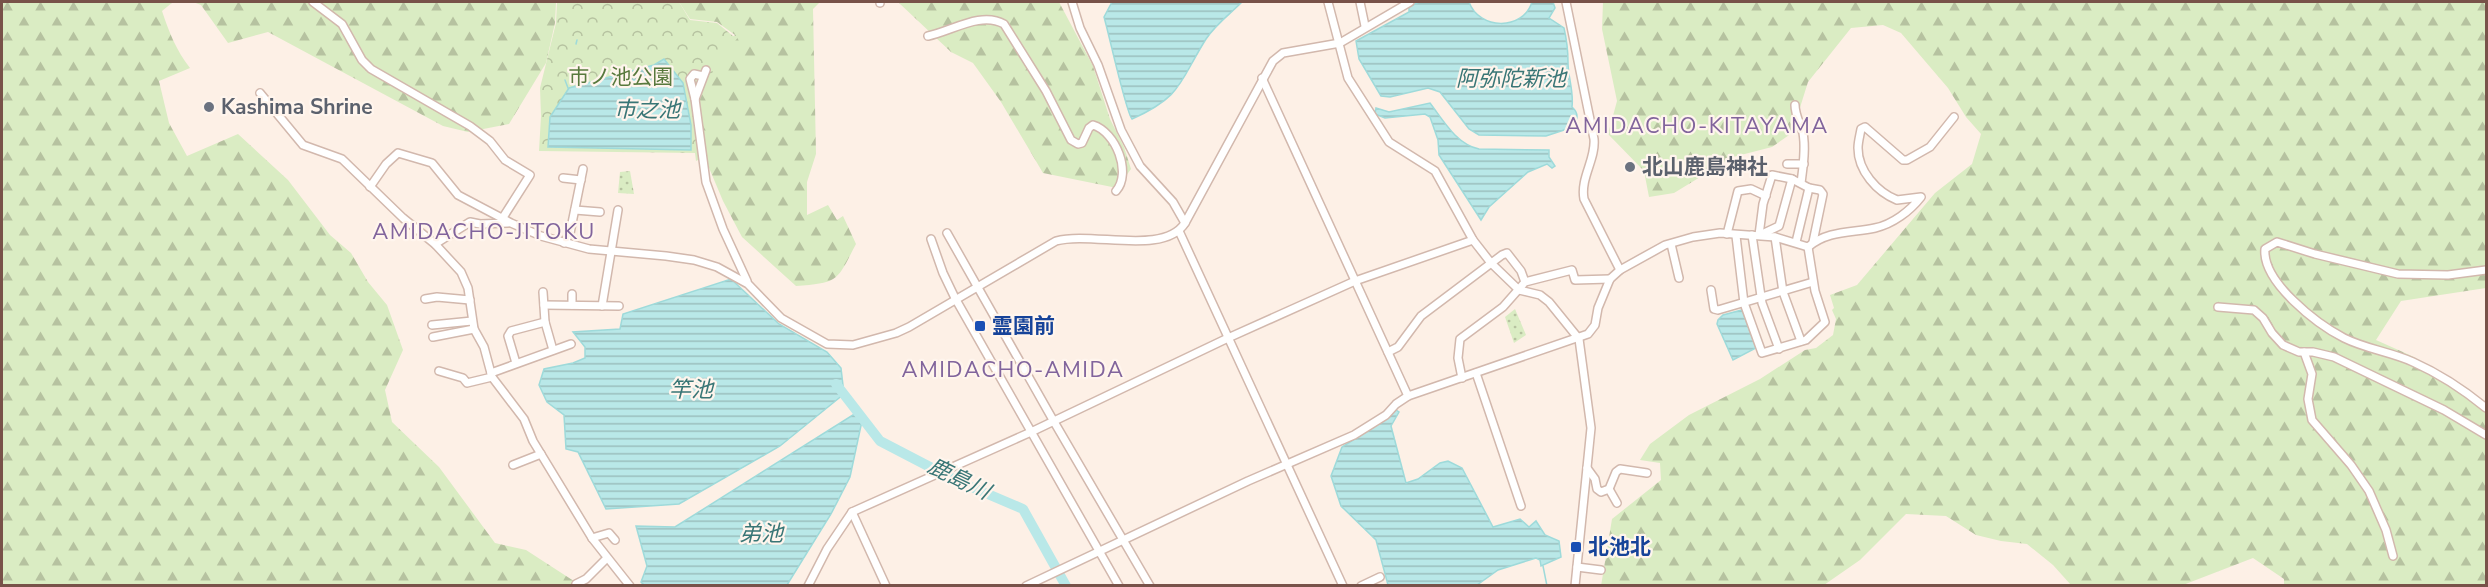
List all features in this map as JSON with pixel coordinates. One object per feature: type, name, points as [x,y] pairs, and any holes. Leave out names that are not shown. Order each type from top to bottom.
[{"type":"street","points":[[313,2],[342,24],[362,60],[371,69],[470,126],[490,141],[505,160],[530,175],[502,219]]},
{"type":"street","points":[[1072,2],[1080,28],[1098,65],[1121,130],[1140,166],[1173,202],[1185,223]]},
{"type":"street","points":[[1328,2],[1348,78],[1389,142],[1435,171],[1473,240],[1491,263],[1519,290],[1539,295],[1549,302],[1579,339],[1591,428],[1575,585]]},
{"type":"street","points":[[1360,2],[1365,26]]},
{"type":"street","points":[[370,187],[386,164],[398,153],[402,153],[432,163],[458,195],[511,223],[564,243],[589,249],[694,260],[717,267],[748,284],[781,318],[810,336],[832,346],[853,345],[896,333],[977,285],[1005,272],[1046,246],[1064,239],[1082,237],[1162,240],[1179,231],[1273,61],[1283,53],[1340,43],[1357,34],[1365,26],[1410,2]]},
{"type":"street","points":[[1566,2],[1594,139],[1594,151],[1584,187],[1584,199],[1620,270]]},
{"type":"street","points":[[928,36],[981,19],[1004,24],[1046,91],[1071,140],[1078,144],[1082,143],[1089,128],[1094,125],[1112,140],[1123,175],[1116,191]]},
{"type":"street","points":[[695,99],[705,73],[694,74],[690,79],[695,99],[706,182],[723,229],[748,284]]},
{"type":"street","points":[[1262,78],[1408,396]]},
{"type":"street","points":[[260,93],[303,146],[342,159],[402,218],[435,244],[462,272],[470,300],[473,325],[484,347],[492,375],[524,419],[541,454],[592,538],[630,585]]},
{"type":"street","points":[[1795,105],[1795,112],[1803,134],[1804,164],[1801,183]]},
{"type":"street","points":[[1026,585],[1354,435],[1386,415],[1408,396],[1579,339],[1588,334],[1595,325],[1598,308],[1610,279],[1620,270],[1671,244],[1709,234],[1727,234],[1775,237],[1810,245],[1854,229],[1876,228],[1908,212],[1921,197],[1897,200],[1875,186],[1859,156],[1861,129],[1865,127],[1904,160],[1907,160],[1930,147],[1954,117]]},
{"type":"street","points":[[1788,164],[1804,164]]},
{"type":"street","points":[[564,243],[570,233],[583,170]]},
{"type":"street","points":[[1736,236],[1744,303],[1762,353],[1779,349],[1802,341],[1825,322],[1814,282],[1810,245],[1823,194],[1820,190],[1809,188],[1792,179],[1772,176],[1766,196],[1756,235],[1761,299],[1779,349]]},
{"type":"street","points":[[563,178],[582,180]]},
{"type":"street","points":[[1756,235],[1779,226],[1792,179]]},
{"type":"street","points":[[1796,242],[1809,188]]},
{"type":"street","points":[[1727,234],[1738,191],[1751,189],[1766,196]]},
{"type":"street","points":[[575,210],[600,212]]},
{"type":"street","points":[[602,306],[618,210]]},
{"type":"street","points":[[435,244],[470,222],[511,223]]},
{"type":"street","points":[[1179,231],[1343,585]]},
{"type":"street","points":[[946,233],[1150,585]]},
{"type":"street","points":[[1775,237],[1783,292],[1802,341]]},
{"type":"street","points":[[931,239],[955,298],[1119,585]]},
{"type":"street","points":[[808,585],[827,549],[852,512],[1031,432],[1228,338],[1355,281],[1473,240]]},
{"type":"street","points":[[2487,270],[2427,276],[2398,274],[2315,254],[2277,242],[2265,249],[2264,260],[2284,290],[2328,328],[2344,338],[2410,360],[2435,372],[2487,408]]},
{"type":"street","points":[[1671,244],[1679,278]]},
{"type":"street","points":[[1388,352],[1398,347],[1421,316],[1507,253],[1521,271],[1525,282]]},
{"type":"street","points":[[1462,378],[1458,358],[1460,339],[1494,314],[1525,282],[1572,270],[1575,280],[1610,279]]},
{"type":"street","points":[[1711,290],[1714,309],[1718,310],[1814,282]]},
{"type":"street","points":[[543,292],[545,322],[552,350]]},
{"type":"street","points":[[572,294],[572,305]]},
{"type":"street","points":[[425,298],[470,300]]},
{"type":"street","points":[[1726,298],[1728,308]]},
{"type":"street","points":[[544,305],[620,306]]},
{"type":"street","points":[[2218,307],[2254,310],[2263,318],[2283,345],[2304,352],[2334,357],[2444,410],[2487,435]]},
{"type":"street","points":[[516,363],[508,336],[510,331],[545,322]]},
{"type":"street","points":[[432,325],[473,325]]},
{"type":"street","points":[[433,337],[473,325]]},
{"type":"street","points":[[439,371],[463,378],[467,383],[571,344]]},
{"type":"street","points":[[2304,352],[2312,374],[2307,399],[2312,420],[2369,491],[2386,530],[2393,556]]},
{"type":"street","points":[[1476,373],[1521,507]]},
{"type":"street","points":[[513,465],[541,454]]},
{"type":"street","points":[[1587,468],[1595,479],[1597,489],[1601,492],[1609,489],[1616,472],[1620,469],[1647,473]]},
{"type":"street","points":[[1609,489],[1617,503]]},
{"type":"street","points":[[852,512],[886,585]]},
{"type":"street","points":[[592,538],[609,533],[615,540]]},
{"type":"street","points":[[576,584],[586,579],[608,558]]},
{"type":"street","points":[[1577,567],[1601,570]]},
{"type":"street","points":[[1361,585],[1380,577]]},
{"type":"green space","points":[[2,2],[173,2],[162,11],[173,41],[190,68],[159,81],[169,123],[187,156],[238,134],[288,180],[330,235],[351,253],[368,282],[387,305],[403,350],[385,390],[392,422],[439,467],[495,543],[526,550],[580,585],[2,585]]},
{"type":"green space","points":[[193,2],[556,2],[555,23],[546,63],[509,124],[468,132],[443,126],[268,32],[228,43],[201,5]]},
{"type":"green space","name":"市ノ池公園","points":[[557,2],[679,2],[690,20],[717,23],[733,36],[739,36],[715,67],[700,99],[706,156],[696,161],[695,153],[539,151],[540,88],[556,23]]},
{"type":"green space","points":[[679,2],[820,2],[813,9],[816,154],[807,182],[807,215],[828,205],[837,220],[843,216],[856,244],[840,272],[829,281],[796,286],[742,237],[723,201],[699,144],[697,99],[708,75],[735,35],[717,22],[690,19]]},
{"type":"green space","points":[[898,2],[1059,2],[1093,66],[1110,119],[1124,147],[1131,169],[1117,188],[1043,173],[1001,102],[973,63],[951,52]]},
{"type":"green space","points":[[1603,2],[2486,2],[2486,288],[2401,301],[2376,340],[2414,357],[2486,402],[2486,585],[2284,585],[2284,579],[2253,558],[2183,585],[2071,585],[2053,565],[2027,544],[1976,535],[1946,516],[1906,514],[1860,560],[1824,585],[1601,586],[1612,519],[1661,480],[1660,463],[1640,460],[1650,444],[1689,415],[1760,379],[1805,350],[1816,348],[1833,335],[1836,319],[1830,295],[1857,285],[1935,193],[1972,164],[1981,134],[1966,117],[1948,88],[1901,33],[1883,25],[1851,28],[1808,82],[1792,133],[1772,147],[1733,157],[1674,193],[1649,197],[1644,171],[1608,134],[1617,101],[1602,29]]},
{"type":"green space","points":[[630,171],[634,194],[618,193],[620,172]]},
{"type":"green space","points":[[1515,309],[1526,335],[1514,343],[1505,317]]},
{"type":"water","points":[[1112,2],[1242,2],[1210,34],[1171,95],[1149,111],[1132,119],[1104,17]]},
{"type":"water","name":"阿弥陀新池","points":[[1419,2],[1469,2],[1482,18],[1501,23],[1520,18],[1532,2],[1553,2],[1555,8],[1549,18],[1564,28],[1567,41],[1572,107],[1577,117],[1573,127],[1546,136],[1479,135],[1469,129],[1440,92],[1428,88],[1390,97],[1381,96],[1359,59],[1356,41],[1409,12],[1409,7]]},
{"type":"water","name":"市之池","points":[[664,59],[683,83],[691,125],[691,150],[548,147],[550,117],[569,88],[654,65]]},
{"type":"water","points":[[1430,103],[1451,131],[1463,142],[1479,149],[1549,150],[1549,157],[1555,166],[1552,168],[1547,164],[1528,172],[1489,207],[1481,220],[1439,155],[1438,140],[1430,117],[1425,114],[1385,118],[1375,114],[1376,108],[1389,112]]},
{"type":"water","name":"竿池","points":[[731,279],[779,324],[827,352],[841,368],[844,394],[780,446],[679,504],[606,509],[578,452],[566,449],[564,415],[547,402],[539,385],[544,369],[585,358],[585,347],[573,332],[620,329],[623,314]]},
{"type":"water","points":[[1742,310],[1756,348],[1733,360],[1717,324],[1723,315]]},
{"type":"water","points":[[1396,410],[1399,412],[1391,426],[1406,483],[1418,479],[1440,463],[1448,461],[1462,468],[1493,527],[1520,519],[1529,527],[1536,521],[1545,535],[1559,541],[1561,557],[1541,566],[1540,560],[1536,558],[1498,570],[1477,585],[1388,585],[1376,540],[1341,506],[1331,476],[1342,447],[1385,420]]},
{"type":"water","name":"弟池","points":[[856,413],[862,421],[850,477],[831,514],[787,585],[645,586],[641,582],[647,566],[636,526],[675,527]]},
{"type":"waterway","points":[[576,44],[577,40]]},
{"type":"waterway","points":[[565,80],[568,88]]},
{"type":"waterway","name":"鹿島川","points":[[836,384],[880,441],[955,480],[1023,509],[1066,586]]},
{"type":"waterway","points":[[1543,566],[1547,586]]},
{"type":"place","name":"Kashima Shrine","points":[[209,107]]},
{"type":"place","name":"北山鹿島神社","points":[[1630,167]]},
{"type":"place","name":"霊園前","points":[[980,326]]},
{"type":"place","name":"北池北","points":[[1576,547]]},
{"type":"district","name":"AMIDACHO-KITAYAMA","points":[[1697,126]]},
{"type":"district","name":"AMIDACHO-JITOKU","points":[[484,232]]},
{"type":"district","name":"AMIDACHO-AMIDA","points":[[1013,370]]}]
